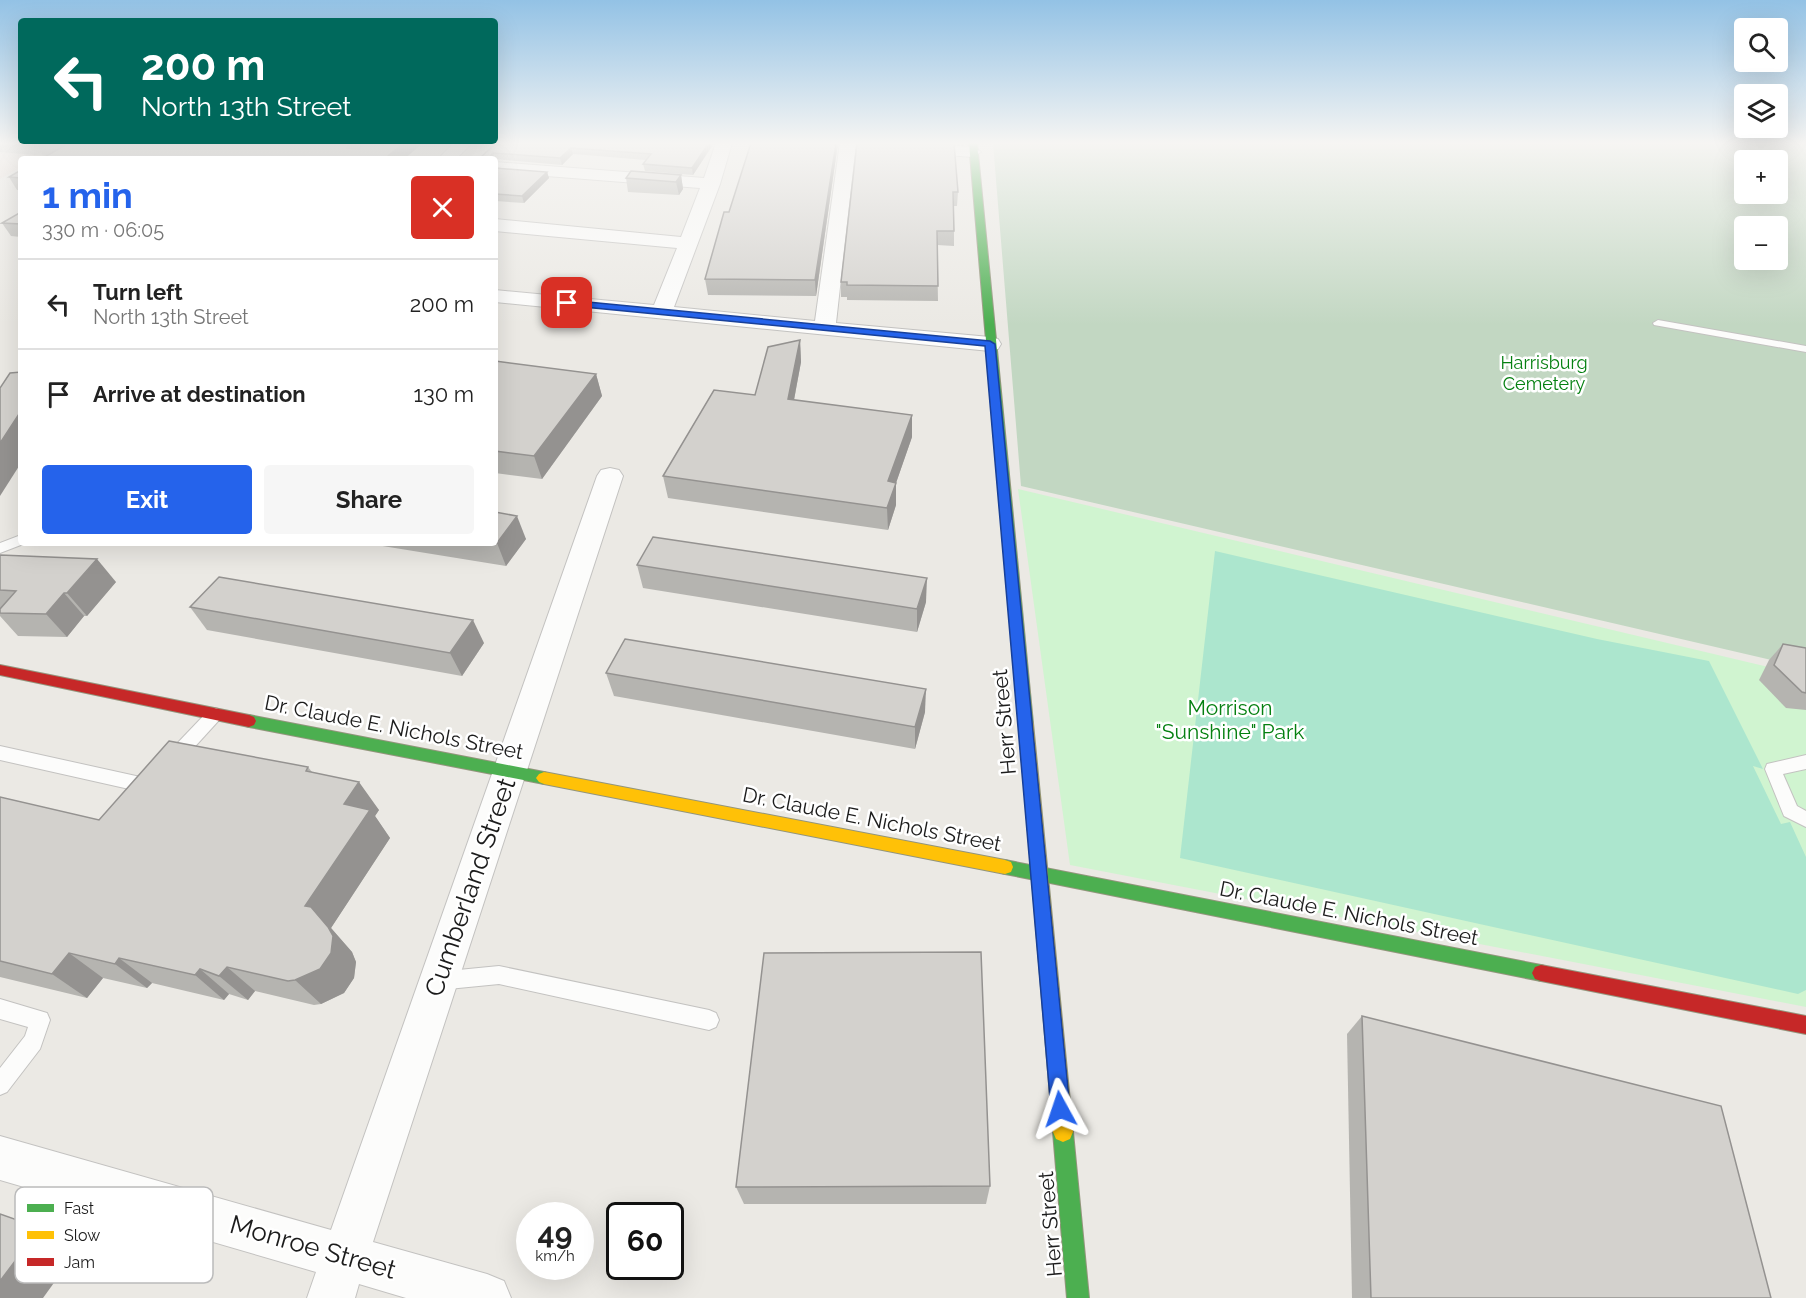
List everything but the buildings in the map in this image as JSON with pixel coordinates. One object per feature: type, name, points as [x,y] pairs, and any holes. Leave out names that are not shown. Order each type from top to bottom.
[{"type":"main road","name":"Herr Street","points":[[978,204],[1078,1298]]},
{"type":"main road","name":"Dr. Claude E. Nichols Street","points":[[0,670],[1806,1025]]},
{"type":"street","points":[[662,312],[703,204]]},
{"type":"street","points":[[825,328],[843,204]]},
{"type":"street","points":[[498,225],[687,243]]},
{"type":"street","points":[[498,296],[990,344]]},
{"type":"street","name":"Cumberland Street","points":[[338,1277],[610,476]]},
{"type":"street","name":"Monroe Street","points":[[0,1158],[82,1187]]},
{"type":"street","name":"Monroe Street","points":[[213,1233],[338,1277],[488,1298]]},
{"type":"lane","points":[[1658,323],[1806,349]]},
{"type":"lane","points":[[0,548],[18,541]]},
{"type":"lane","points":[[0,753],[147,786],[215,714]]},
{"type":"lane","points":[[1806,762],[1773,769],[1790,811],[1806,820]]},
{"type":"lane","points":[[438,981],[499,975],[710,1020]]},
{"type":"lane","points":[[0,1009],[40,1020],[33,1042],[0,1085]]},
{"type":"green space","name":"Harrisburg Cemetery","points":[[998,204],[1806,204],[1806,668],[1021,486]]},
{"type":"green space","name":"Morrison \"Sunshine\" Park","points":[[1018,489],[1806,676],[1806,1007],[1070,865]]},
{"type":"green space","name":"Morrison \"Sunshine\" Park","points":[[1215,551],[1597,639],[1709,661],[1763,769],[1753,766],[1781,824],[1790,822],[1806,857],[1806,990],[1798,994],[1180,858]]},
{"type":"traffic: fast","points":[[979,204],[1026,723]]},
{"type":"traffic: fast","points":[[249,721],[544,778]]},
{"type":"traffic: fast","points":[[1005,867],[1541,973]]},
{"type":"traffic: fast","points":[[1063,1132],[1078,1298]]},
{"type":"traffic: slow","points":[[1026,723],[1063,1132]]},
{"type":"traffic: slow","points":[[544,778],[1005,867]]},
{"type":"traffic: jam","points":[[0,670],[249,721]]},
{"type":"traffic: jam","points":[[1541,973],[1806,1025]]},
{"type":"route","points":[[567,303],[990,344],[1060,1109]]}]
